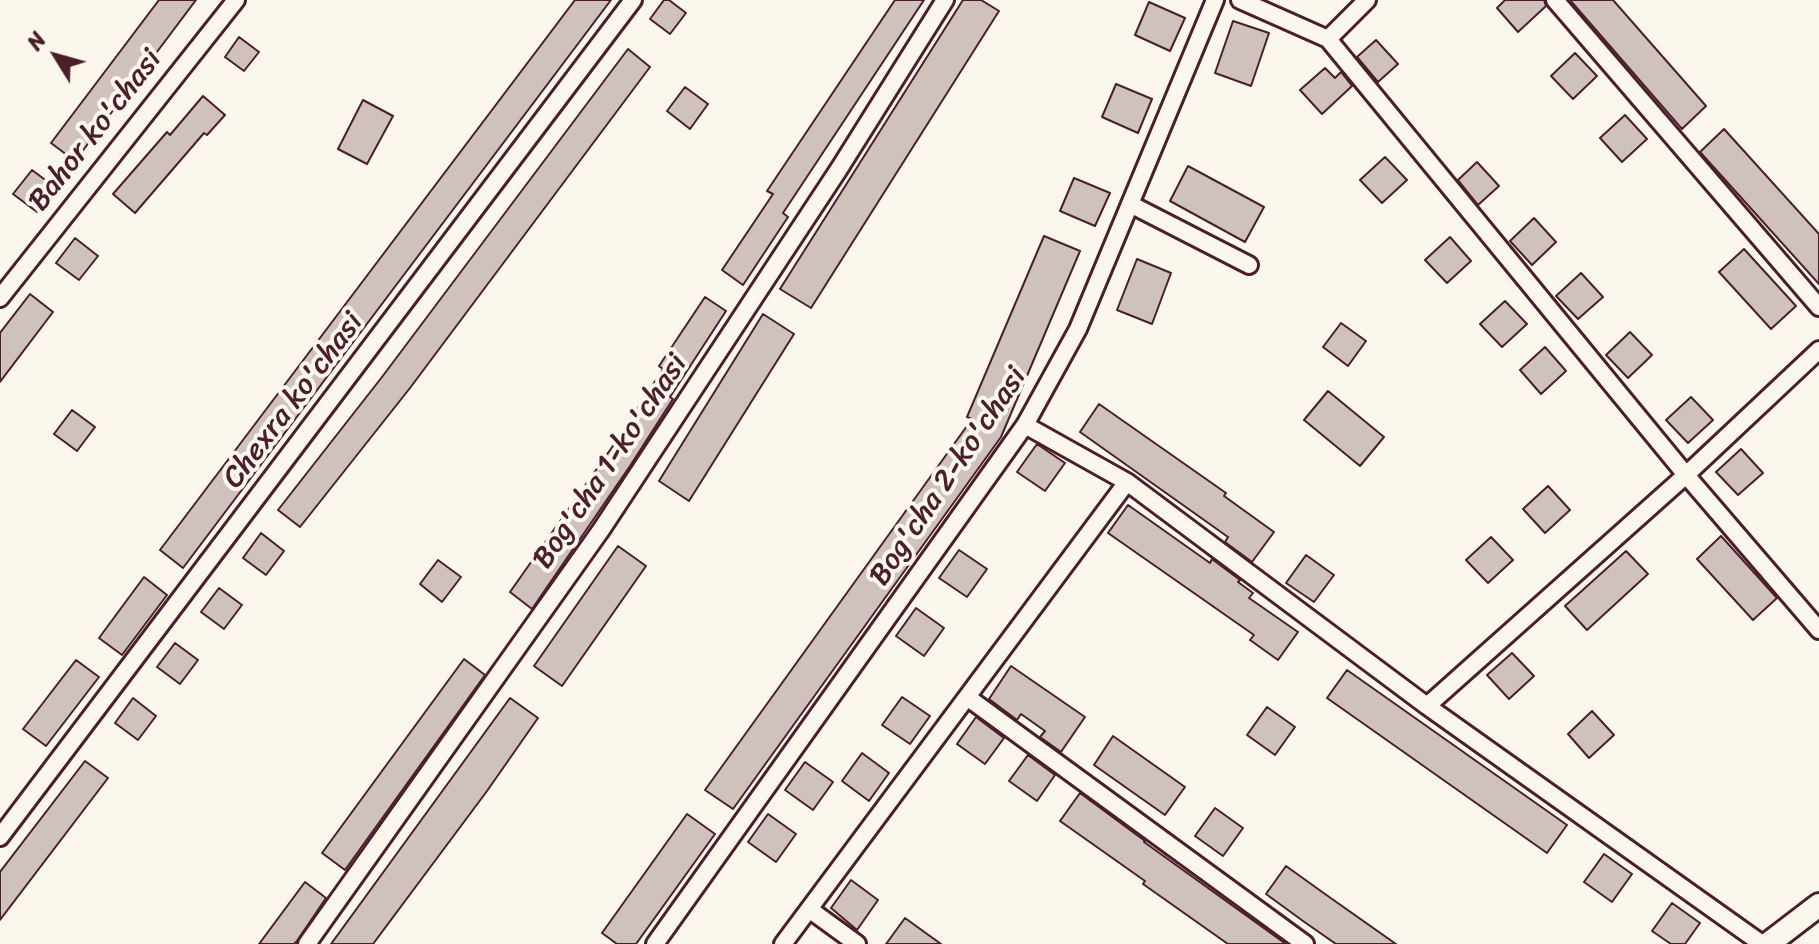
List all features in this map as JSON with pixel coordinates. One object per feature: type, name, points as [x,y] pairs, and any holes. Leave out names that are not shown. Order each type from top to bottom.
[{"type":"main road","points":[[1765,944],[1791,937],[1819,905]]},
{"type":"street","name":"Bahor ko'chasi","points":[[0,298],[236,0]]},
{"type":"street","name":"Chexra ko'chasi","points":[[0,837],[633,0]]},
{"type":"street","name":"Bog'cha 1-ko'chasi","points":[[307,944],[601,530],[839,169],[945,0]]},
{"type":"street","name":"Bog'cha 2-ko'chasi","points":[[655,944],[1025,425],[1078,329],[1215,0]]},
{"type":"street","points":[[1240,0],[1328,39],[1686,475],[1819,630]]},
{"type":"street","points":[[1328,39],[1367,0]]},
{"type":"street","points":[[1555,0],[1819,307]]},
{"type":"street","points":[[1130,204],[1249,265]]},
{"type":"street","points":[[1427,706],[1686,475],[1819,350]]},
{"type":"street","points":[[1025,425],[1127,482],[1427,706],[1765,944]]},
{"type":"street","points":[[783,944],[1127,482]]},
{"type":"street","points":[[967,697],[1305,944]]},
{"type":"street","points":[[809,909],[857,944]]},
{"type":"building","points":[[159,0],[196,0],[75,161],[51,143]]},
{"type":"building","points":[[575,0],[611,0],[183,568],[160,550]]},
{"type":"building","points":[[664,0],[669,0],[686,13],[670,34],[650,19]]},
{"type":"building","points":[[895,0],[924,0],[783,213],[788,217],[743,285],[722,270],[773,194],[767,191]]},
{"type":"building","points":[[963,0],[981,0],[999,11],[811,308],[780,289]]},
{"type":"building","points":[[1505,0],[1544,0],[1546,6],[1518,32],[1497,8]]},
{"type":"building","points":[[1570,0],[1613,0],[1706,106],[1682,129]]},
{"type":"building","points":[[1149,2],[1185,18],[1170,51],[1135,35]]},
{"type":"building","points":[[1233,21],[1269,33],[1251,86],[1215,73]]},
{"type":"building","points":[[239,37],[259,52],[244,71],[225,57]]},
{"type":"building","points":[[1376,40],[1398,64],[1378,82],[1357,57]]},
{"type":"building","points":[[628,49],[650,67],[410,388],[300,527],[278,510],[382,377]]},
{"type":"building","points":[[1575,53],[1597,76],[1573,99],[1551,76]]},
{"type":"building","points":[[1325,68],[1335,78],[1341,72],[1352,86],[1322,114],[1300,90]]},
{"type":"building","points":[[1116,84],[1152,99],[1138,133],[1102,117]]},
{"type":"building","points":[[685,87],[708,104],[690,129],[667,111]]},
{"type":"building","points":[[203,96],[225,115],[207,135],[204,133],[135,213],[113,194]]},
{"type":"building","points":[[363,100],[393,116],[367,164],[338,149]]},
{"type":"building","points":[[1625,115],[1647,139],[1622,162],[1600,138]]},
{"type":"building","points":[[1724,129],[1819,234],[1819,284],[1700,152]]},
{"type":"building","points":[[1385,157],[1407,180],[1382,203],[1360,180]]},
{"type":"building","points":[[1477,162],[1499,186],[1478,205],[1458,180]]},
{"type":"building","points":[[1188,166],[1264,207],[1245,242],[1170,201]]},
{"type":"building","points":[[32,170],[56,188],[37,212],[13,194]]},
{"type":"building","points":[[1074,178],[1110,193],[1095,226],[1060,211]]},
{"type":"building","points":[[1534,218],[1556,242],[1532,265],[1510,241]]},
{"type":"building","points":[[1044,236],[1080,251],[1001,437],[733,809],[705,790],[972,419],[967,417]]},
{"type":"building","points":[[1450,237],[1471,261],[1447,283],[1425,260]]},
{"type":"building","points":[[75,238],[98,256],[79,280],[56,263]]},
{"type":"building","points":[[1744,249],[1796,306],[1771,329],[1719,272]]},
{"type":"building","points":[[1137,259],[1171,273],[1152,324],[1117,310]]},
{"type":"building","points":[[1581,273],[1603,297],[1578,319],[1556,296]]},
{"type":"building","points":[[30,294],[53,312],[0,382],[0,333]]},
{"type":"building","points":[[705,297],[726,311],[630,466],[532,609],[510,592],[615,443],[663,369],[659,366]]},
{"type":"building","points":[[1505,301],[1527,324],[1502,347],[1480,324]]},
{"type":"building","points":[[763,314],[794,334],[689,501],[659,481]]},
{"type":"building","points":[[1341,323],[1366,341],[1348,366],[1323,347]]},
{"type":"building","points":[[1630,332],[1652,355],[1628,378],[1606,355]]},
{"type":"building","points":[[1545,347],[1566,371],[1541,394],[1520,370]]},
{"type":"building","points":[[1328,391],[1384,437],[1360,466],[1304,420]]},
{"type":"building","points":[[1691,397],[1713,420],[1688,443],[1666,420]]},
{"type":"building","points":[[1099,404],[1226,493],[1224,496],[1274,532],[1252,562],[1225,542],[1228,537],[1080,432]]},
{"type":"building","points":[[72,410],[95,427],[77,451],[54,434]]},
{"type":"building","points":[[1037,444],[1065,463],[1045,491],[1017,472]]},
{"type":"building","points":[[1741,449],[1763,473],[1738,495],[1716,472]]},
{"type":"building","points":[[1548,486],[1570,510],[1545,533],[1523,509]]},
{"type":"building","points":[[1128,505],[1210,563],[1212,559],[1253,593],[1249,598],[1298,632],[1278,660],[1250,640],[1254,635],[1108,533]]},
{"type":"building","points":[[261,533],[284,551],[266,575],[243,558]]},
{"type":"building","points":[[1721,536],[1777,598],[1753,620],[1697,559]]},
{"type":"building","points":[[1491,537],[1513,560],[1488,583],[1466,560]]},
{"type":"building","points":[[618,546],[646,566],[562,686],[534,666]]},
{"type":"building","points":[[959,550],[987,569],[967,597],[939,578]]},
{"type":"building","points":[[1626,551],[1648,574],[1587,630],[1565,606]]},
{"type":"building","points":[[1306,555],[1334,575],[1314,602],[1286,583]]},
{"type":"building","points":[[438,560],[461,577],[442,602],[420,584]]},
{"type":"building","points":[[144,577],[167,595],[122,655],[99,638]]},
{"type":"building","points":[[219,588],[242,605],[224,629],[201,612]]},
{"type":"building","points":[[916,608],[944,628],[924,656],[896,636]]},
{"type":"building","points":[[175,643],[198,660],[180,684],[157,667]]},
{"type":"building","points":[[1512,653],[1534,676],[1509,699],[1487,675]]},
{"type":"building","points":[[464,659],[485,675],[345,870],[322,853]]},
{"type":"building","points":[[76,660],[99,677],[46,746],[23,729]]},
{"type":"building","points":[[1011,666],[1085,717],[1061,752],[1040,737],[1045,731],[1021,714],[1017,720],[989,699]]},
{"type":"building","points":[[1347,670],[1567,825],[1547,853],[1327,698]]},
{"type":"building","points":[[902,697],[930,716],[910,744],[882,725]]},
{"type":"building","points":[[133,698],[156,716],[138,740],[115,723]]},
{"type":"building","points":[[510,698],[538,718],[487,791],[373,944],[331,944]]},
{"type":"building","points":[[1267,707],[1295,727],[1275,755],[1247,735]]},
{"type":"building","points":[[1592,711],[1614,735],[1589,758],[1568,734]]},
{"type":"building","points":[[976,717],[1004,738],[985,764],[957,744]]},
{"type":"building","points":[[1113,736],[1185,787],[1165,815],[1094,765]]},
{"type":"building","points":[[862,753],[889,773],[869,801],[842,781]]},
{"type":"building","points":[[1028,755],[1055,775],[1037,801],[1009,781]]},
{"type":"building","points":[[85,761],[108,778],[0,920],[0,872]]},
{"type":"building","points":[[805,762],[833,782],[813,810],[785,790]]},
{"type":"building","points":[[1080,793],[1286,944],[1228,944],[1143,884],[1145,881],[1060,821]]},
{"type":"building","points":[[1215,808],[1243,828],[1223,856],[1195,836]]},
{"type":"building","points":[[687,814],[715,834],[636,944],[617,944],[602,933]]},
{"type":"building","points":[[768,814],[796,834],[776,862],[748,842]]},
{"type":"building","points":[[1604,854],[1632,874],[1612,902],[1584,882]]},
{"type":"building","points":[[1286,866],[1396,944],[1336,944],[1303,921],[1266,894]]},
{"type":"building","points":[[851,880],[878,900],[857,930],[831,908]]},
{"type":"building","points":[[305,882],[326,898],[297,941],[294,944],[259,944]]},
{"type":"building","points":[[1672,903],[1700,923],[1685,944],[1671,944],[1652,931]]},
{"type":"building","points":[[905,918],[941,944],[886,944]]}]
